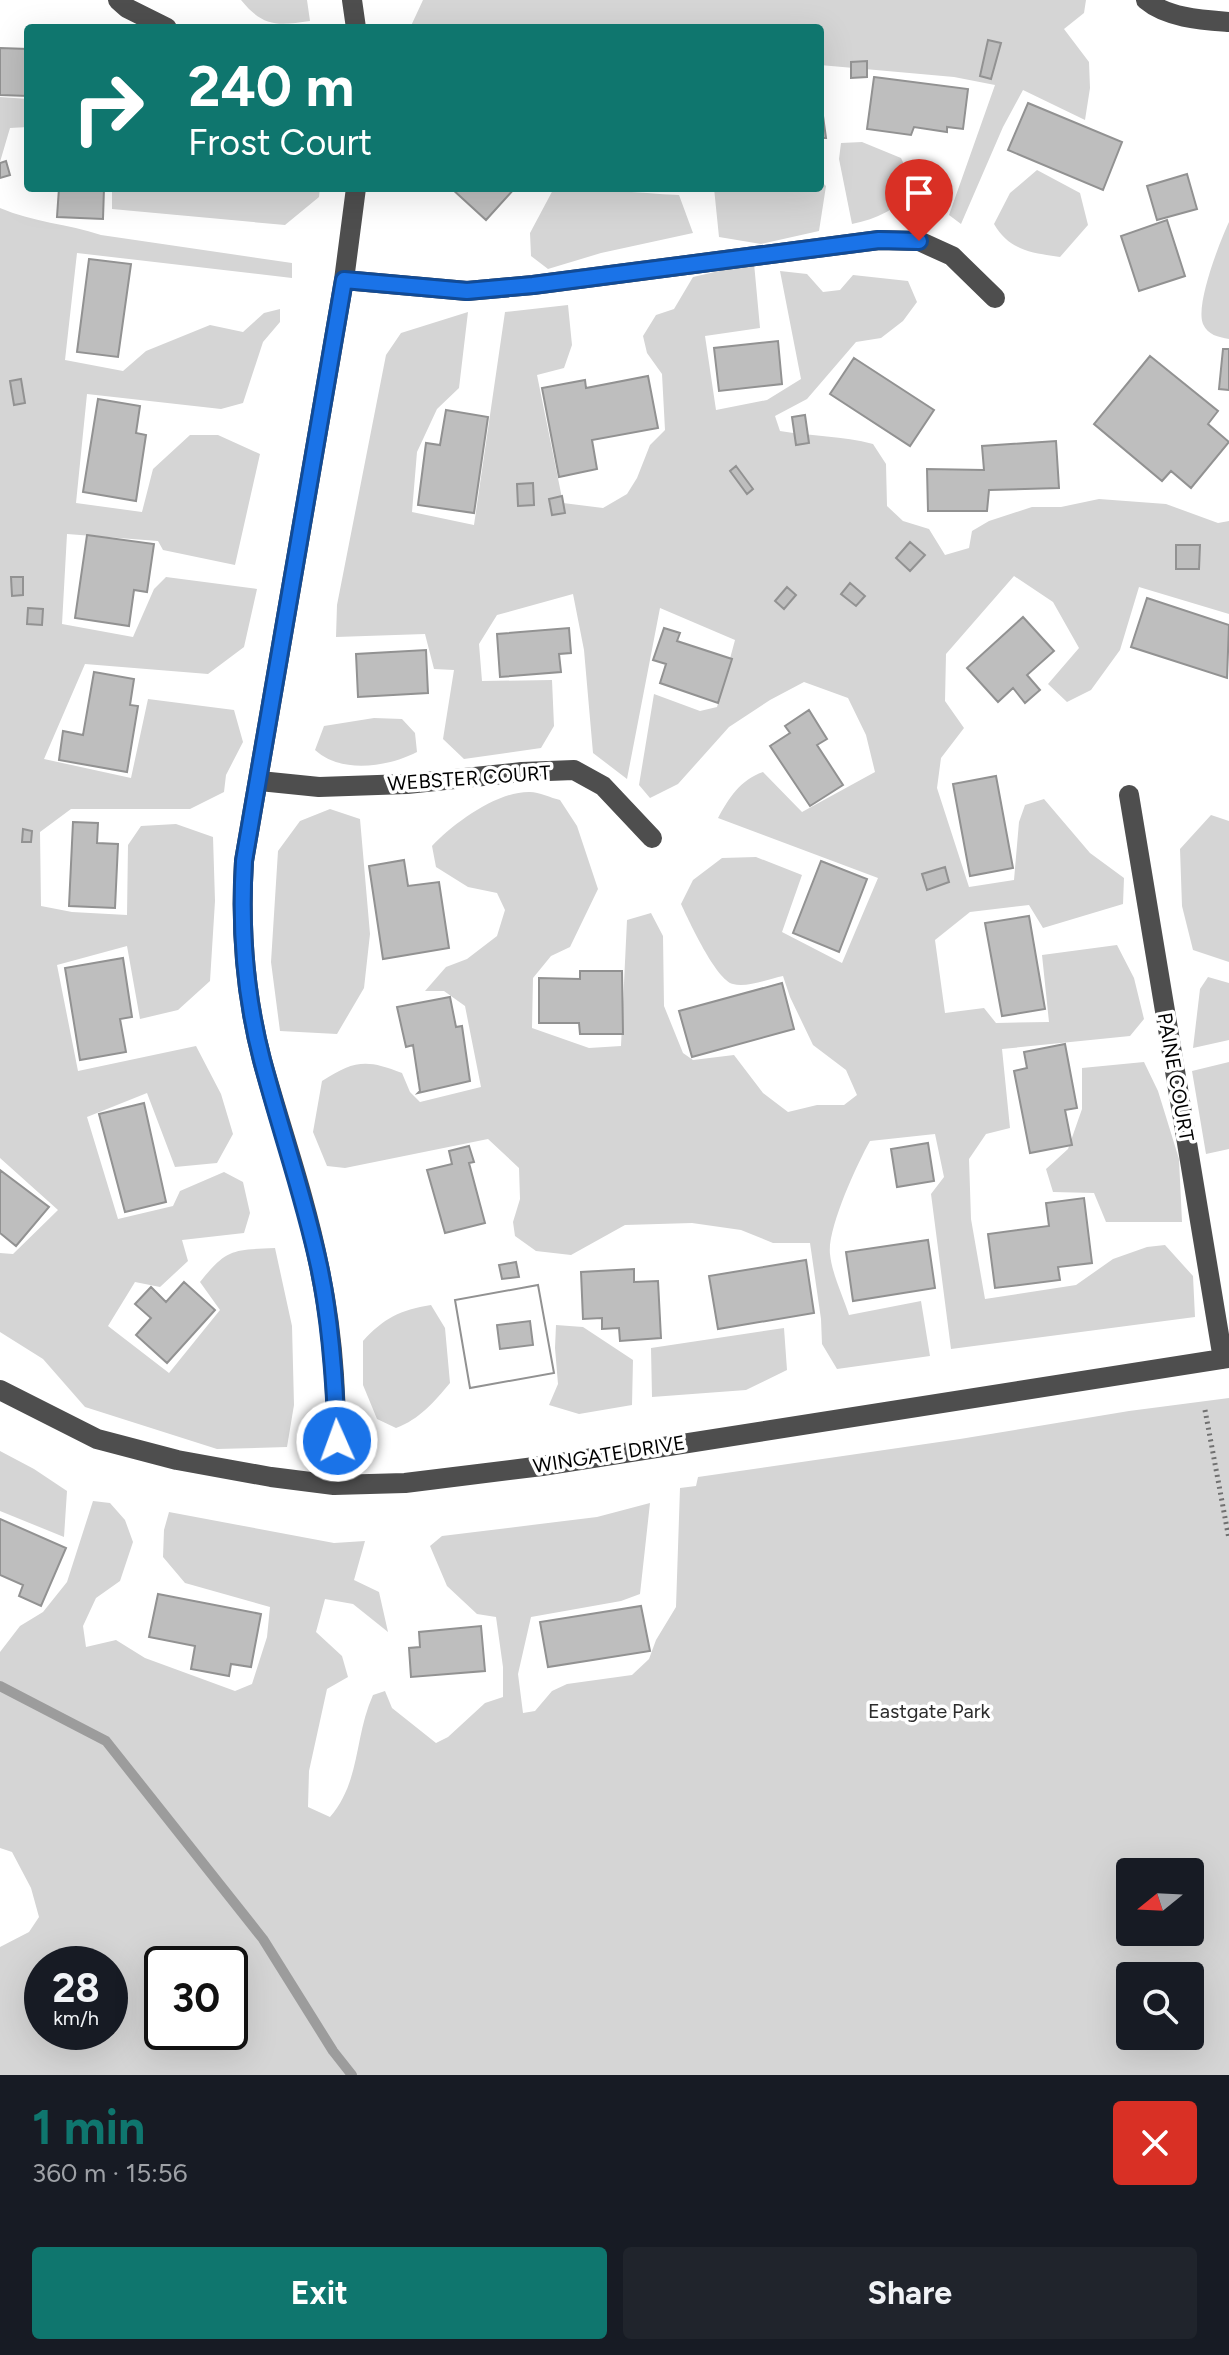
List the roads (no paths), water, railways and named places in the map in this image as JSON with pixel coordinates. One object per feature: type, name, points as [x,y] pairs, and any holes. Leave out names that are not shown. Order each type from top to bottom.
[{"type":"street","points":[[118,0],[159,24]]},
{"type":"street","points":[[352,0],[355,24]]},
{"type":"street","points":[[1146,0],[1182,16],[1229,22]]},
{"type":"street","points":[[334,1485],[336,1396],[320,1268],[262,1058],[247,977],[241,912],[244,861],[344,280],[355,192]]},
{"type":"street","points":[[344,280],[467,291],[879,240],[919,241],[952,256],[995,298]]},
{"type":"street","name":"WEBSTER COURT","points":[[260,781],[319,787],[407,784],[574,770],[603,786],[652,838]]},
{"type":"street","name":"PAINE COURT","points":[[1129,795],[1226,1358]]},
{"type":"street","name":"WINGATE DRIVE","points":[[0,1390],[97,1439],[177,1460],[334,1485],[405,1483],[542,1466],[1226,1358]]},
{"type":"waterway","points":[[0,1686],[106,1741],[263,1939],[333,2051],[352,2075]]},
{"type":"park label","name":"Eastgate Park","points":[[929,1711]]}]
